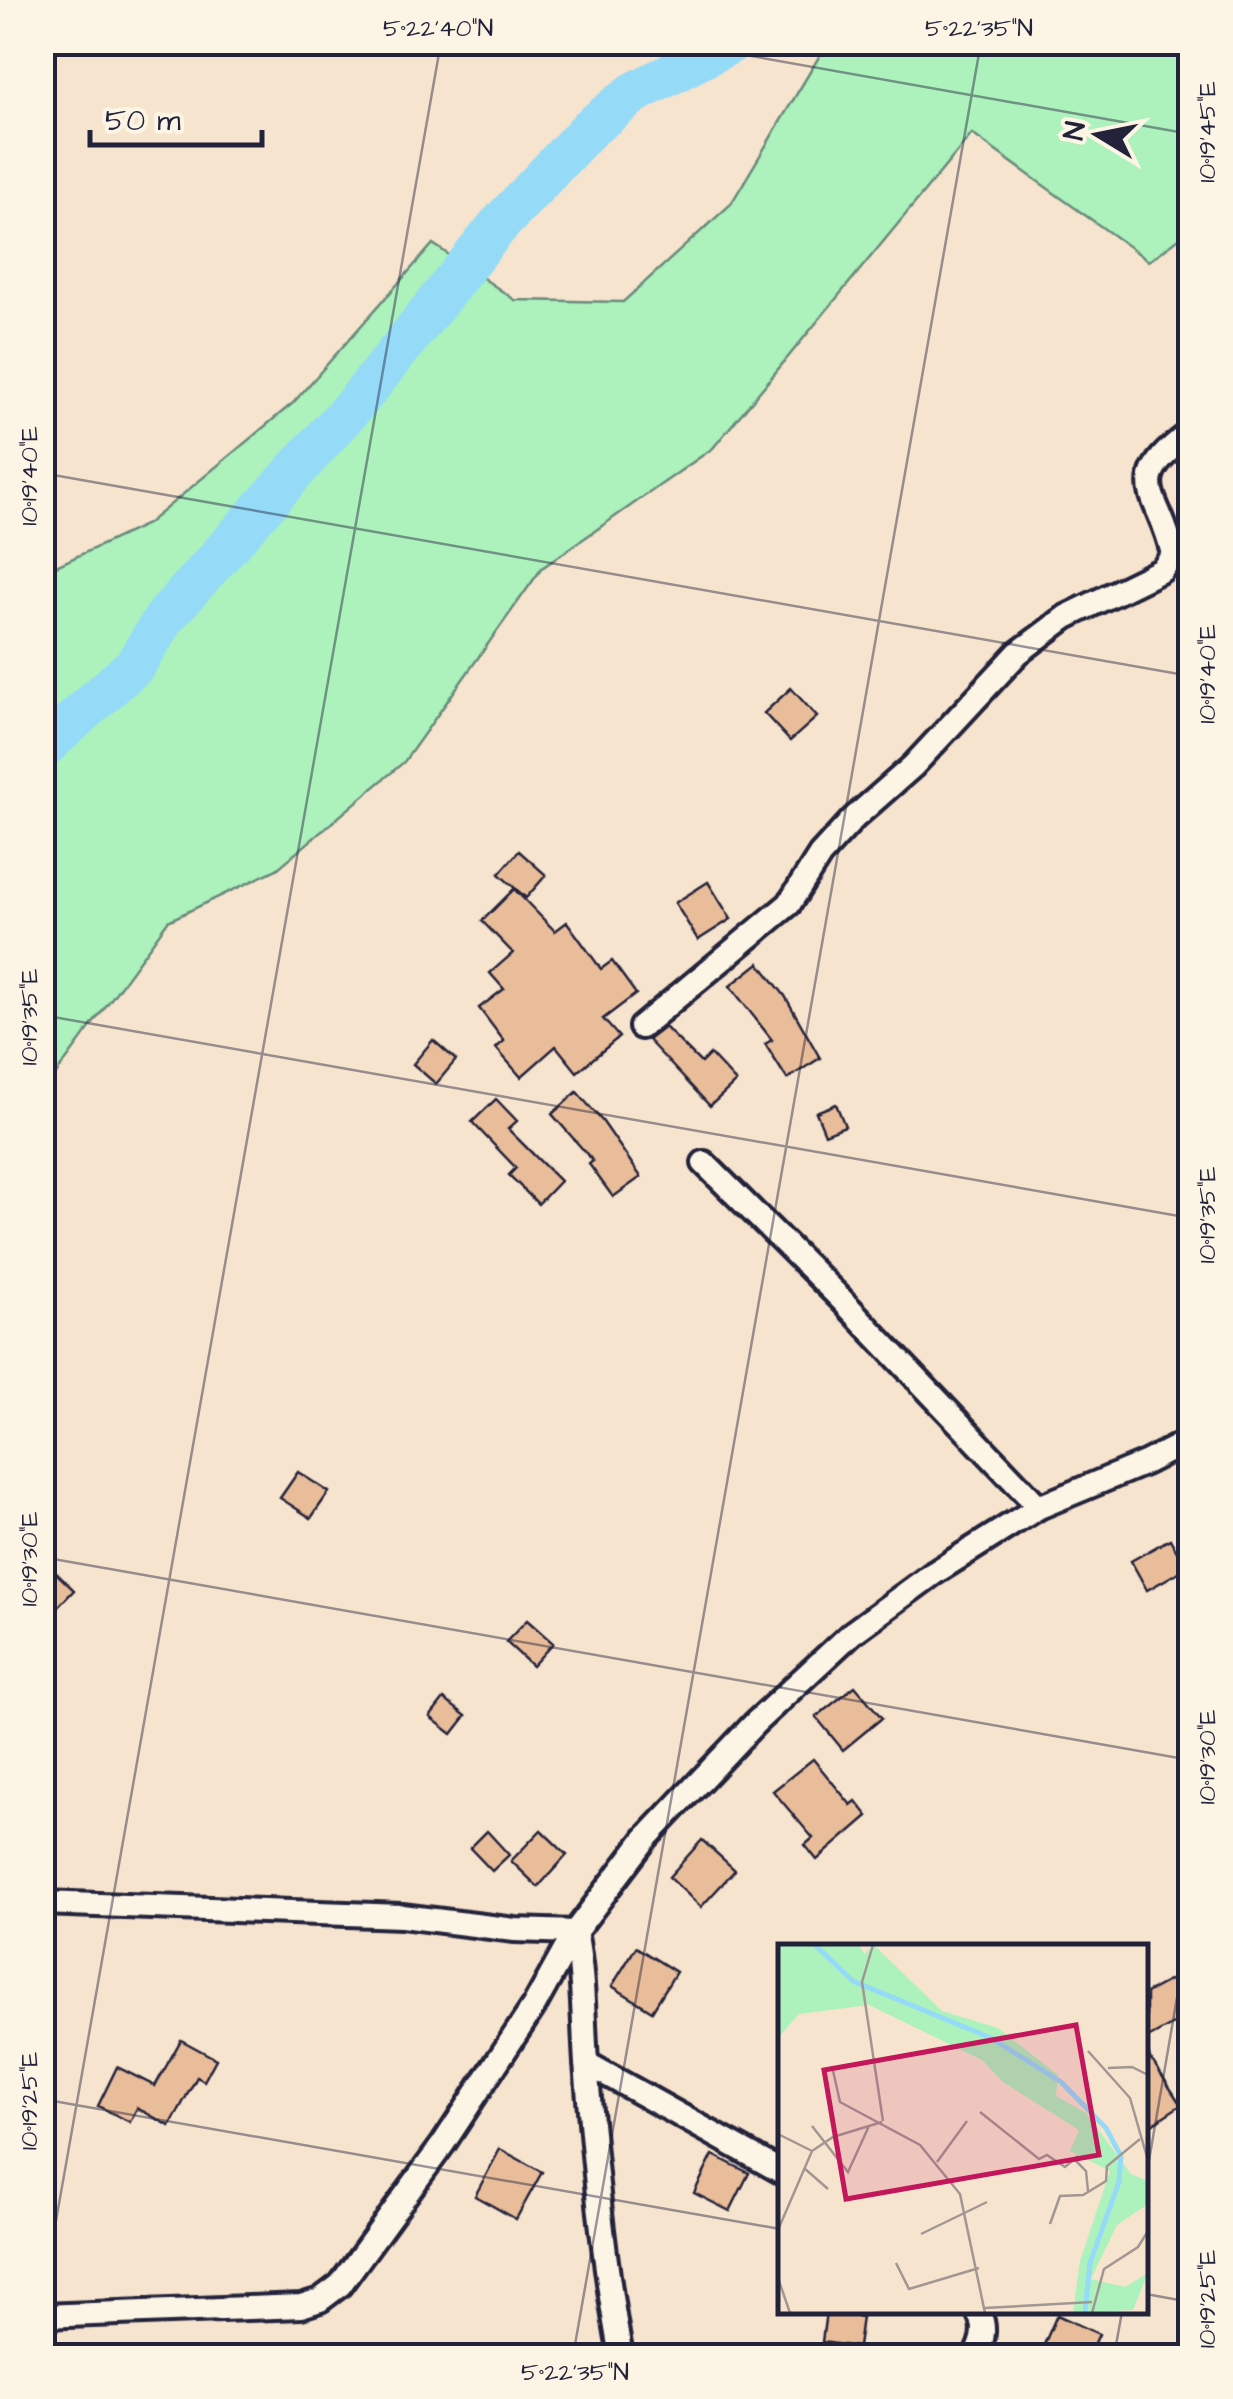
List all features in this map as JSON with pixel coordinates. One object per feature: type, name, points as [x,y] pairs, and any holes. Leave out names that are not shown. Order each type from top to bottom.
[{"type":"street","points":[[641,1027],[789,904],[820,855],[854,818],[913,766],[1018,653],[1066,617],[1162,570],[1173,556],[1168,534],[1150,499],[1152,472],[1165,451],[1190,433]]},
{"type":"street","points":[[704,1163],[1040,1507]]},
{"type":"street","points":[[42,2316],[300,2306],[320,2300],[340,2285],[442,2144],[534,2006],[575,1932],[646,1838],[755,1724],[852,1633],[934,1573],[1040,1507],[1190,1440]]},
{"type":"street","points":[[42,1903],[402,1916],[515,1930],[575,1932]]},
{"type":"street","points":[[575,1932],[582,1965],[586,2063],[602,2228],[620,2356]]},
{"type":"street","points":[[586,2063],[778,2171]]},
{"type":"street","points":[[974,2356],[984,2341],[980,2314]]},
{"type":"green space","points":[[831,42],[1190,43],[1190,230],[1149,261],[972,134],[713,448],[542,568],[404,762],[277,869],[168,921],[43,1092],[43,572],[147,524],[293,403],[433,244],[515,300],[623,302],[731,204]]},
{"type":"building","points":[[791,688],[817,717],[790,741],[764,713]]},
{"type":"building","points":[[519,851],[546,875],[526,898],[499,874]]},
{"type":"building","points":[[708,882],[731,919],[698,940],[675,903]]},
{"type":"building","points":[[514,889],[555,931],[567,922],[601,969],[612,961],[636,994],[603,1019],[619,1037],[577,1072],[556,1046],[521,1077],[496,1048],[504,1041],[479,1008],[504,989],[490,973],[513,953],[482,921]]},
{"type":"building","points":[[759,963],[785,996],[820,1058],[787,1079],[765,1044],[772,1040],[730,986]]},
{"type":"building","points":[[665,1027],[701,1063],[710,1054],[736,1082],[710,1106],[648,1040]]},
{"type":"building","points":[[433,1040],[456,1060],[436,1084],[413,1064]]},
{"type":"building","points":[[577,1092],[641,1177],[613,1197],[589,1164],[593,1161],[552,1114]]},
{"type":"building","points":[[496,1099],[517,1121],[508,1129],[560,1181],[538,1204],[509,1175],[516,1168],[472,1122]]},
{"type":"building","points":[[836,1104],[845,1126],[825,1134],[816,1112]]},
{"type":"building","points":[[298,1472],[329,1492],[311,1518],[280,1498]]},
{"type":"building","points":[[1170,1539],[1186,1568],[1147,1590],[1131,1561]]},
{"type":"building","points":[[52,1569],[74,1590],[57,1608],[42,1594],[42,1579]]},
{"type":"building","points":[[527,1620],[553,1643],[532,1666],[506,1642]]},
{"type":"building","points":[[855,1686],[882,1718],[843,1750],[816,1717]]},
{"type":"building","points":[[444,1699],[466,1716],[452,1734],[430,1717]]},
{"type":"building","points":[[813,1759],[851,1805],[856,1801],[868,1816],[817,1860],[805,1845],[813,1838],[773,1791]]},
{"type":"building","points":[[541,1830],[567,1855],[538,1887],[511,1861]]},
{"type":"building","points":[[487,1831],[509,1855],[492,1871],[470,1848]]},
{"type":"building","points":[[702,1840],[735,1870],[701,1907],[669,1877]]},
{"type":"building","points":[[636,1947],[676,1972],[652,2011],[612,1986]]},
{"type":"building","points":[[1172,1979],[1190,2015],[1148,2038],[1148,1992]]},
{"type":"building","points":[[181,2040],[216,2059],[204,2081],[197,2077],[170,2126],[137,2108],[130,2122],[98,2106],[117,2067],[155,2086]]},
{"type":"building","points":[[1148,2054],[1181,2105],[1148,2127]]},
{"type":"building","points":[[500,2149],[542,2172],[516,2219],[475,2196]]},
{"type":"building","points":[[713,2155],[749,2173],[730,2211],[694,2193]]},
{"type":"building","points":[[826,2314],[862,2317],[858,2347],[822,2342]]},
{"type":"building","points":[[1057,2315],[1099,2334],[1089,2356],[1039,2356]]},
{"type":"waterway","points":[[42,749],[135,665],[165,617],[362,396],[497,227],[589,129],[634,93],[732,42]]}]
